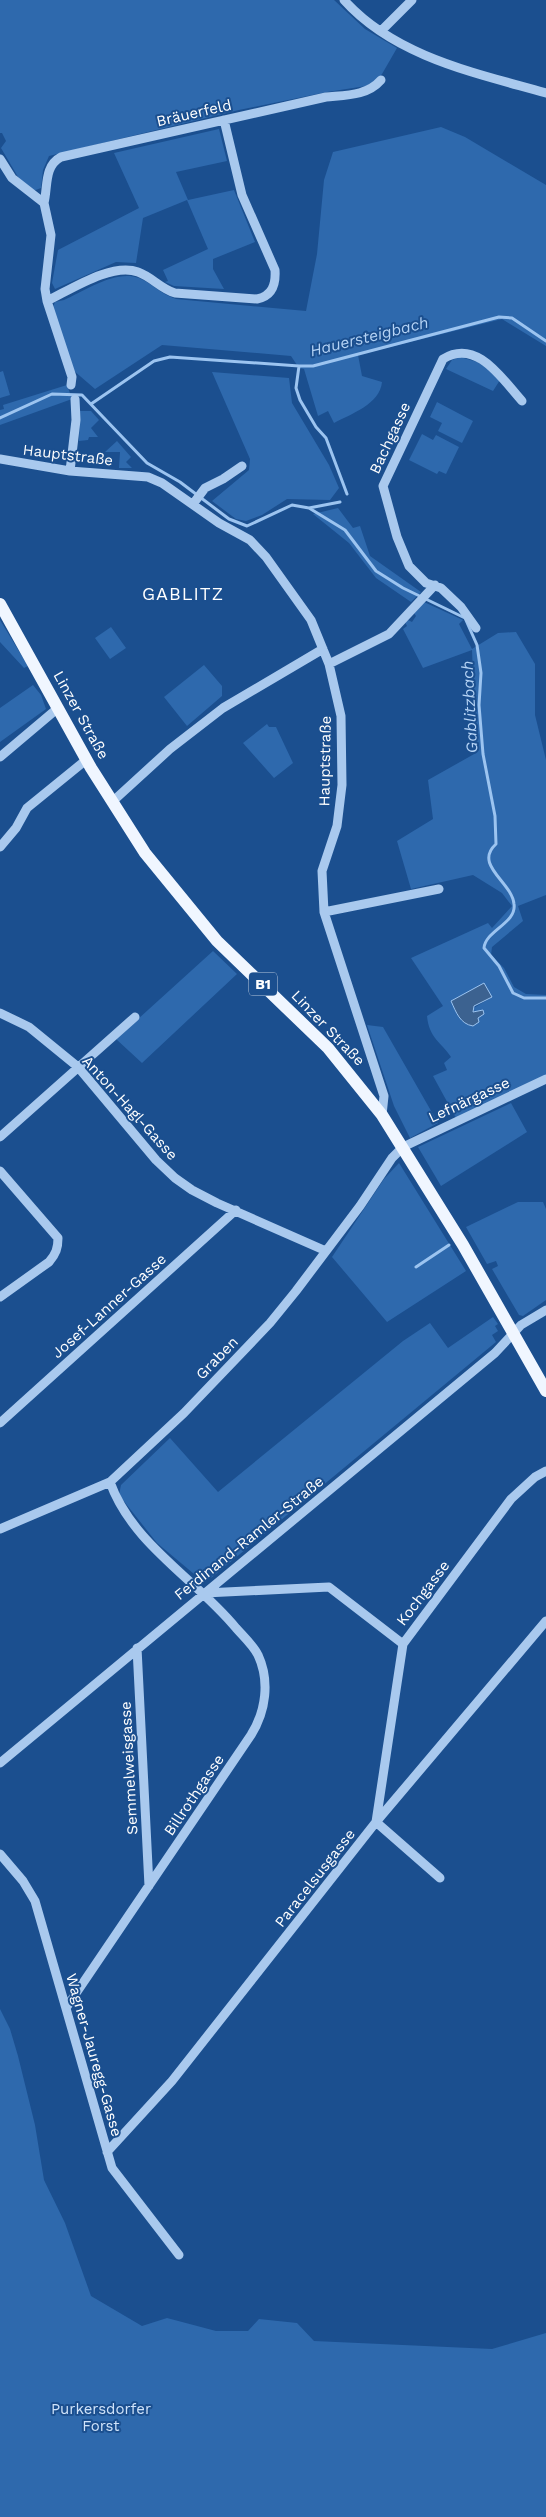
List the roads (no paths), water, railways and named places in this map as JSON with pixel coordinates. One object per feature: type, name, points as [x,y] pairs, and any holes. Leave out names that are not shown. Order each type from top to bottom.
[{"type":"main road","name":"Linzer Straße","points":[[0,604],[86,760],[145,853],[217,941],[328,1048],[382,1115],[404,1147],[514,1332],[546,1391]]},
{"type":"street","points":[[344,0],[380,31],[423,55],[546,93]]},
{"type":"street","points":[[380,31],[412,0]]},
{"type":"street","name":"Bräuerfeld","points":[[71,385],[72,377],[47,301],[46,288],[51,234],[44,203],[48,171],[52,162],[61,157],[326,97],[366,92],[381,80]]},
{"type":"street","points":[[47,301],[107,272],[128,269],[148,277],[165,290],[175,293],[257,299],[269,294],[275,282],[275,270],[242,195],[224,120]]},
{"type":"street","points":[[0,159],[12,178],[44,203]]},
{"type":"street","name":"Bachgasse","points":[[476,628],[461,608],[426,583],[409,566],[397,537],[383,486],[385,478],[444,359],[453,353],[469,353],[487,362],[522,401]]},
{"type":"street","points":[[70,472],[76,420],[75,399]]},
{"type":"street","name":"Hauptstraße","points":[[0,459],[70,472],[148,478],[162,483],[194,502],[219,523],[250,540],[260,550],[308,616],[329,664],[341,716],[342,785],[337,826],[322,871],[324,912],[384,1096],[382,1115]]},
{"type":"street","points":[[194,502],[205,488],[242,466]]},
{"type":"street","points":[[329,664],[388,634],[433,587]]},
{"type":"street","points":[[112,802],[170,749],[231,703],[323,648]]},
{"type":"street","points":[[0,757],[58,708]]},
{"type":"street","points":[[0,847],[16,828],[27,808],[86,760]]},
{"type":"street","points":[[324,912],[439,889]]},
{"type":"street","name":"Anton-Hagl-Gasse","points":[[0,1013],[29,1027],[78,1068],[156,1160],[175,1178],[192,1190],[326,1251]]},
{"type":"street","points":[[0,1136],[135,1017]]},
{"type":"street","name":"Lefnärgasse","points":[[404,1147],[546,1079]]},
{"type":"street","name":"Graben","points":[[0,1528],[110,1482],[184,1412],[270,1323],[311,1274],[392,1158],[404,1147]]},
{"type":"street","points":[[0,1171],[58,1238],[55,1255],[0,1297]]},
{"type":"street","name":"Josef-Lanner-Gasse","points":[[0,1423],[236,1210]]},
{"type":"street","name":"Ferdinand-Ramler-Straße","points":[[0,1763],[495,1353],[514,1332],[546,1310]]},
{"type":"street","name":"Kochgasse","points":[[376,1822],[403,1644],[511,1499],[535,1477],[546,1471]]},
{"type":"street","name":"Billrothgasse","points":[[66,2008],[255,1730],[266,1693],[264,1675],[258,1654],[205,1593],[158,1552],[141,1533],[116,1501],[110,1482]]},
{"type":"street","points":[[205,1593],[329,1587],[403,1644]]},
{"type":"street","name":"Paracelsusgasse","points":[[107,2152],[172,2081],[376,1822],[546,1621]]},
{"type":"street","name":"Semmelweisgasse","points":[[137,1648],[149,1886]]},
{"type":"street","points":[[376,1822],[440,1878]]},
{"type":"street","name":"Wagner-Jauregg-Gasse","points":[[0,1854],[23,1881],[35,1901],[112,2168],[179,2255]]},
{"type":"waterway","name":"Hauersteigbach","points":[[347,494],[326,438],[316,427],[300,400],[296,388],[299,366],[313,366],[499,317],[512,318],[546,341]]},
{"type":"waterway","points":[[91,404],[154,361],[170,357],[299,366]]},
{"type":"waterway","name":"Gablitzbach","points":[[0,418],[52,394],[82,395],[147,463],[180,482],[229,519],[247,526],[292,505],[309,508],[345,530],[376,571],[403,588],[465,618],[477,645],[481,673],[479,705],[483,754],[495,816],[496,844],[490,852],[489,859],[491,866],[512,896],[514,904],[514,911],[511,916],[490,937],[484,948],[499,966],[513,993],[524,998],[546,998]]},
{"type":"waterway","name":"Hauersteigbach","points":[[309,508],[340,502]]},
{"type":"waterway","points":[[416,1267],[449,1245]]},
{"type":"district","name":"GABLITZ","points":[[183,594]]},
{"type":"park label","name":"Purkersdorfer Forst","points":[[101,2418]]}]
